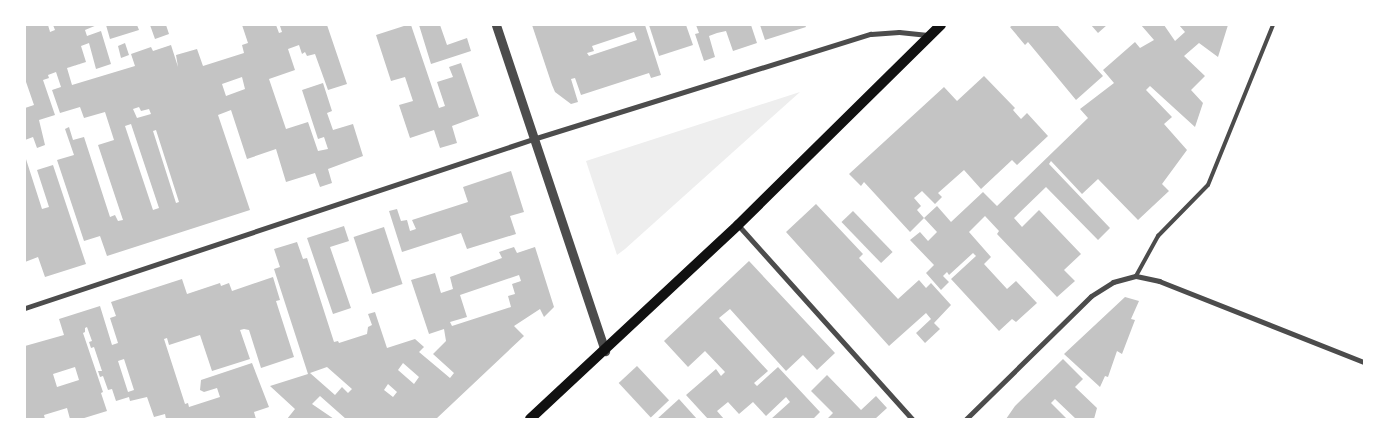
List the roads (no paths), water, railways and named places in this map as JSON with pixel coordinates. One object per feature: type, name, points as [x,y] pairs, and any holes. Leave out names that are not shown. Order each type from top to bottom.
[{"type":"main road","points":[[530,419],[738,224],[940,25]]},
{"type":"street","points":[[496,25],[605,350]]},
{"type":"street","points":[[25,308],[533,139],[871,34],[899,32],[928,35]]},
{"type":"street","points":[[738,224],[912,419]]},
{"type":"street","points":[[966,419],[1091,296],[1113,282],[1136,276],[1158,282],[1364,362]]},
{"type":"lane","points":[[1136,276],[1158,236],[1208,185],[1273,25]]}]
